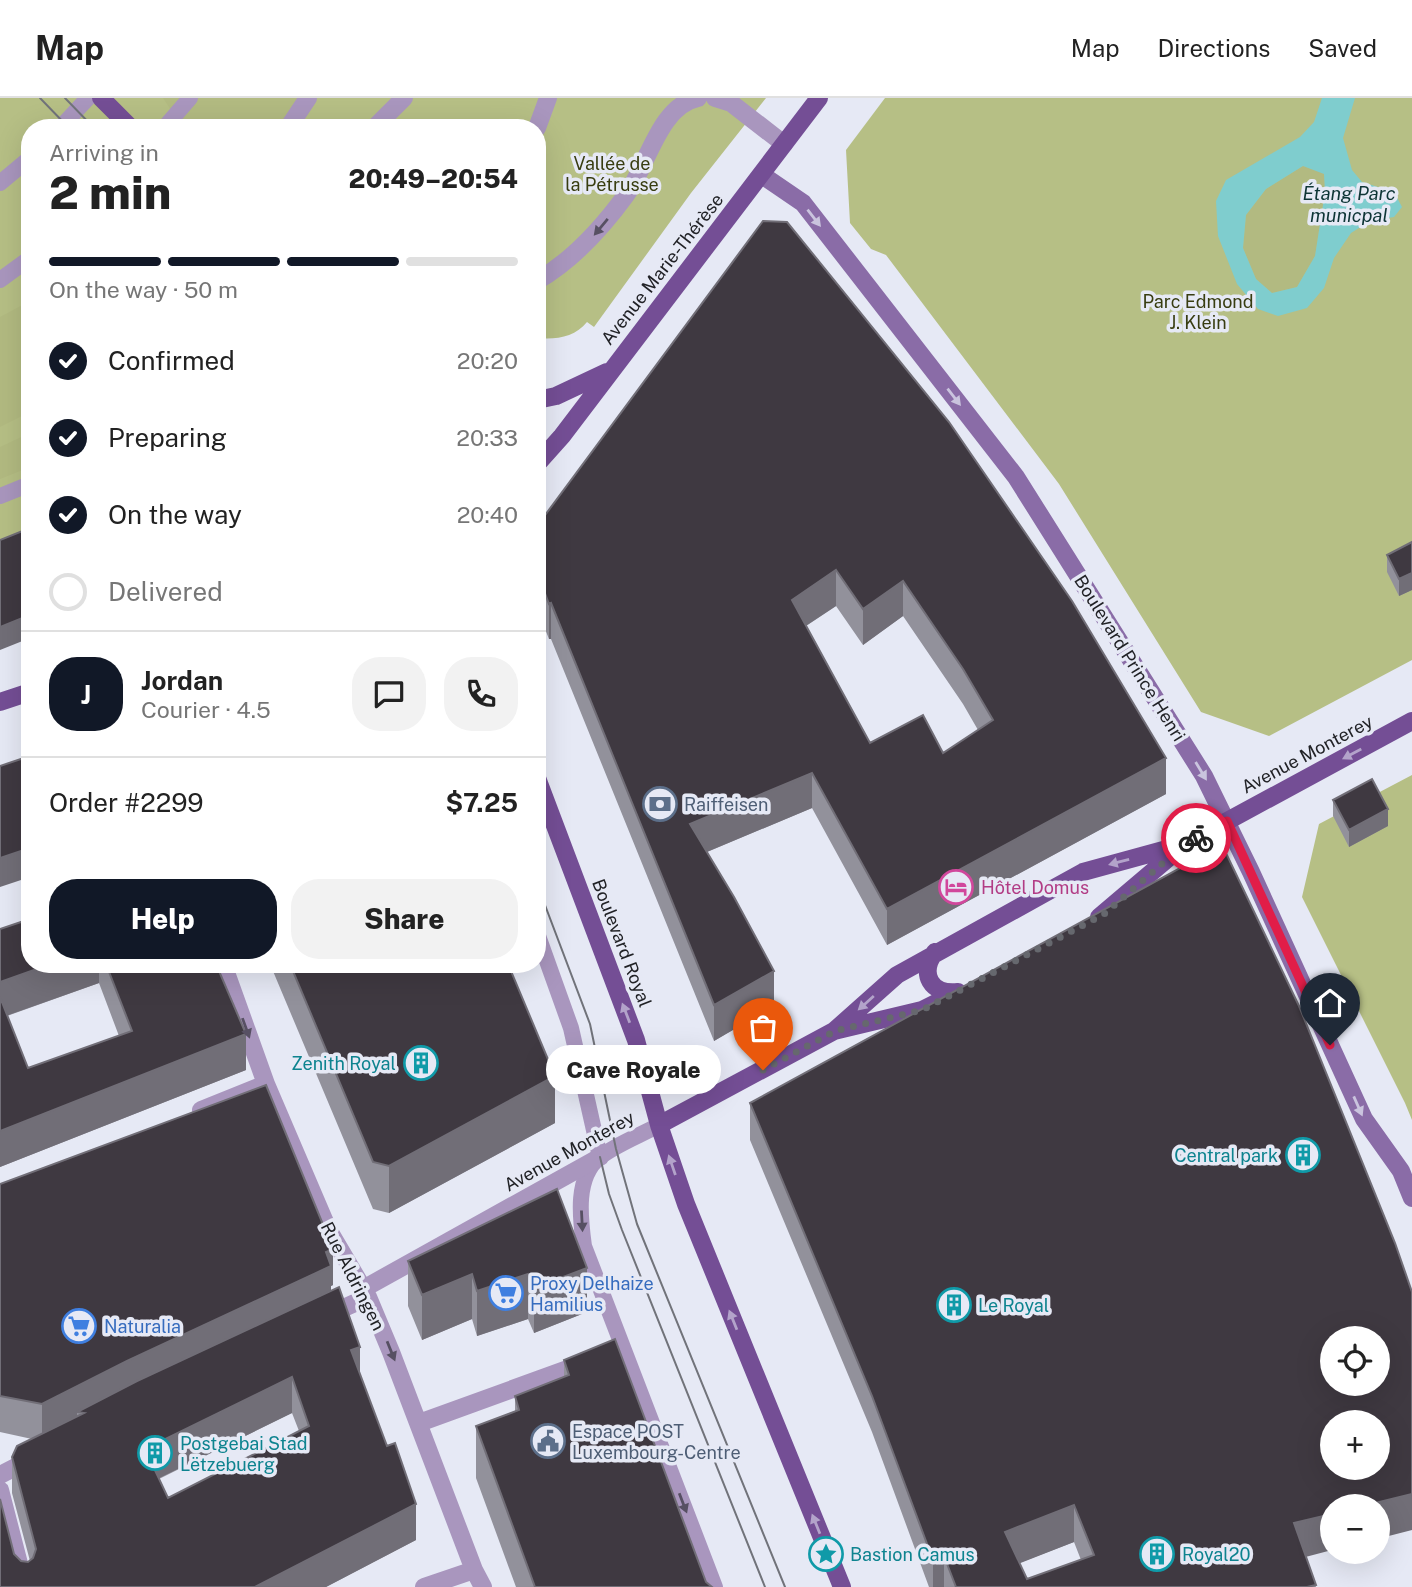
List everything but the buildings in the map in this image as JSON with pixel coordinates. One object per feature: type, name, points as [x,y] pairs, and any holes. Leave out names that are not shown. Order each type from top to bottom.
[{"type":"main road","points":[[102,98],[122,119]]},
{"type":"main road","name":"Avenue Marie-Thérèse","points":[[546,454],[762,175],[818,98]]},
{"type":"main road","name":"Boulevard Prince Henri","points":[[762,175],[803,203],[1016,477],[1205,776],[1364,1119],[1401,1171],[1412,1198]]},
{"type":"main road","points":[[546,398],[610,371]]},
{"type":"main road","points":[[0,702],[21,695]]},
{"type":"main road","name":"Avenue Monterey","points":[[1080,926],[1104,914],[1185,844],[1412,722]]},
{"type":"main road","name":"Boulevard Royal","points":[[546,802],[636,1040],[659,1125],[686,1204],[842,1587]]},
{"type":"main road","name":"Avenue Monterey","points":[[659,1125],[835,1031],[897,975],[1083,872],[1185,844]]},
{"type":"main road","name":"Avenue Monterey","points":[[835,1031],[922,1010],[966,988],[947,993],[937,989],[930,981],[927,971],[929,961],[935,953]]},
{"type":"street","points":[[294,119],[308,98]]},
{"type":"street","points":[[383,119],[404,98]]},
{"type":"street","points":[[540,119],[548,98]]},
{"type":"street","points":[[546,276],[596,234],[628,192],[668,118],[685,101],[698,98]]},
{"type":"street","points":[[715,98],[731,103],[784,144]]},
{"type":"street","name":"Rue Aldringen","points":[[226,973],[266,1084],[328,1229],[365,1293],[483,1587]]},
{"type":"street","points":[[183,1117],[266,1084]]},
{"type":"street","name":"Avenue Monterey","points":[[313,1322],[600,1157]]},
{"type":"street","points":[[419,1423],[603,1356]]},
{"type":"street","points":[[0,1475],[48,1450]]},
{"type":"street","points":[[0,1490],[25,1587]]},
{"type":"street","points":[[424,1587],[474,1570]]},
{"type":"lane","points":[[68,119],[88,98]]},
{"type":"lane","points":[[172,119],[190,98]]},
{"type":"lane","points":[[0,183],[21,166]]},
{"type":"lane","points":[[0,280],[21,265]]},
{"type":"lane","points":[[0,496],[21,488]]},
{"type":"lane","points":[[546,958],[571,1028],[600,1157],[586,1177],[581,1199],[584,1245],[715,1587]]},
{"type":"lane","name":"Avenue Monterey","points":[[600,1157],[659,1125]]},
{"type":"green space","name":"Vallée de la Pétrusse","points":[[0,98],[766,98],[691,193],[594,327],[587,322],[571,334],[551,338],[546,338],[546,119],[21,119],[21,555],[0,563]]},
{"type":"green space","name":"Parc Edmond J. Klein","points":[[885,98],[1412,98],[1412,660],[1269,736],[1201,712],[1059,484],[886,255],[871,249],[850,223],[846,150]]},
{"type":"green space","points":[[1412,775],[1412,1120],[1302,897],[1319,824]]},
{"type":"shaded area","points":[[163,98],[298,98],[286,119],[177,119]]},
{"type":"shaded area","points":[[1303,166],[1324,173],[1325,192],[1315,256],[1297,287],[1272,293],[1256,279],[1243,248],[1246,215],[1266,189]]},
{"type":"shaded area","points":[[21,306],[21,416],[0,427],[0,317]]},
{"type":"shaded area","points":[[21,437],[21,471],[0,479],[0,447]]},
{"type":"water","name":"Étang Parc municpal","points":[[1322,98],[1355,98],[1343,138],[1352,170],[1362,182],[1394,192],[1402,207],[1394,217],[1370,221],[1351,233],[1334,258],[1324,288],[1307,308],[1278,316],[1258,309],[1237,284],[1218,236],[1216,201],[1226,180],[1300,137],[1314,122]],"holes":[[[1303,166],[1324,174],[1325,192],[1315,256],[1297,287],[1272,293],[1256,279],[1243,248],[1246,215],[1266,189]]]},
{"type":"tram line","points":[[40,98],[60,119]]},
{"type":"tram line","points":[[65,98],[85,119]]},
{"type":"tram line","points":[[546,908],[590,1024],[616,1149],[637,1224],[785,1587]]},
{"type":"tram line","points":[[600,1157],[622,1230],[765,1587]]},
{"type":"way so far","points":[[763,1070],[835,1031],[922,1010],[1104,914],[1185,844],[1196,838]]},
{"type":"place","name":"Raiffeisen","points":[[660,804]]},
{"type":"place","name":"Hôtel Domus","points":[[956,887]]},
{"type":"place","name":"Zenith Royal","points":[[421,1063]]},
{"type":"place","name":"Cave Royale","points":[[763,1070]]},
{"type":"place","name":"Central park","points":[[1303,1155]]},
{"type":"place","name":"Proxy Delhaize Hamilius","points":[[506,1293]]},
{"type":"place","name":"Le Royal","points":[[954,1305]]},
{"type":"place","name":"Naturalia","points":[[79,1326]]},
{"type":"place","name":"Espace POST Luxembourg-Centre","points":[[548,1441]]},
{"type":"place","name":"Postgebai Stad Lëtzebuerg","points":[[155,1453]]},
{"type":"place","name":"Bastion Camus","points":[[826,1554]]},
{"type":"place","name":"Royal20","points":[[1157,1554]]},
{"type":"route","points":[[1196,838],[1227,821],[1330,1045]]}]
